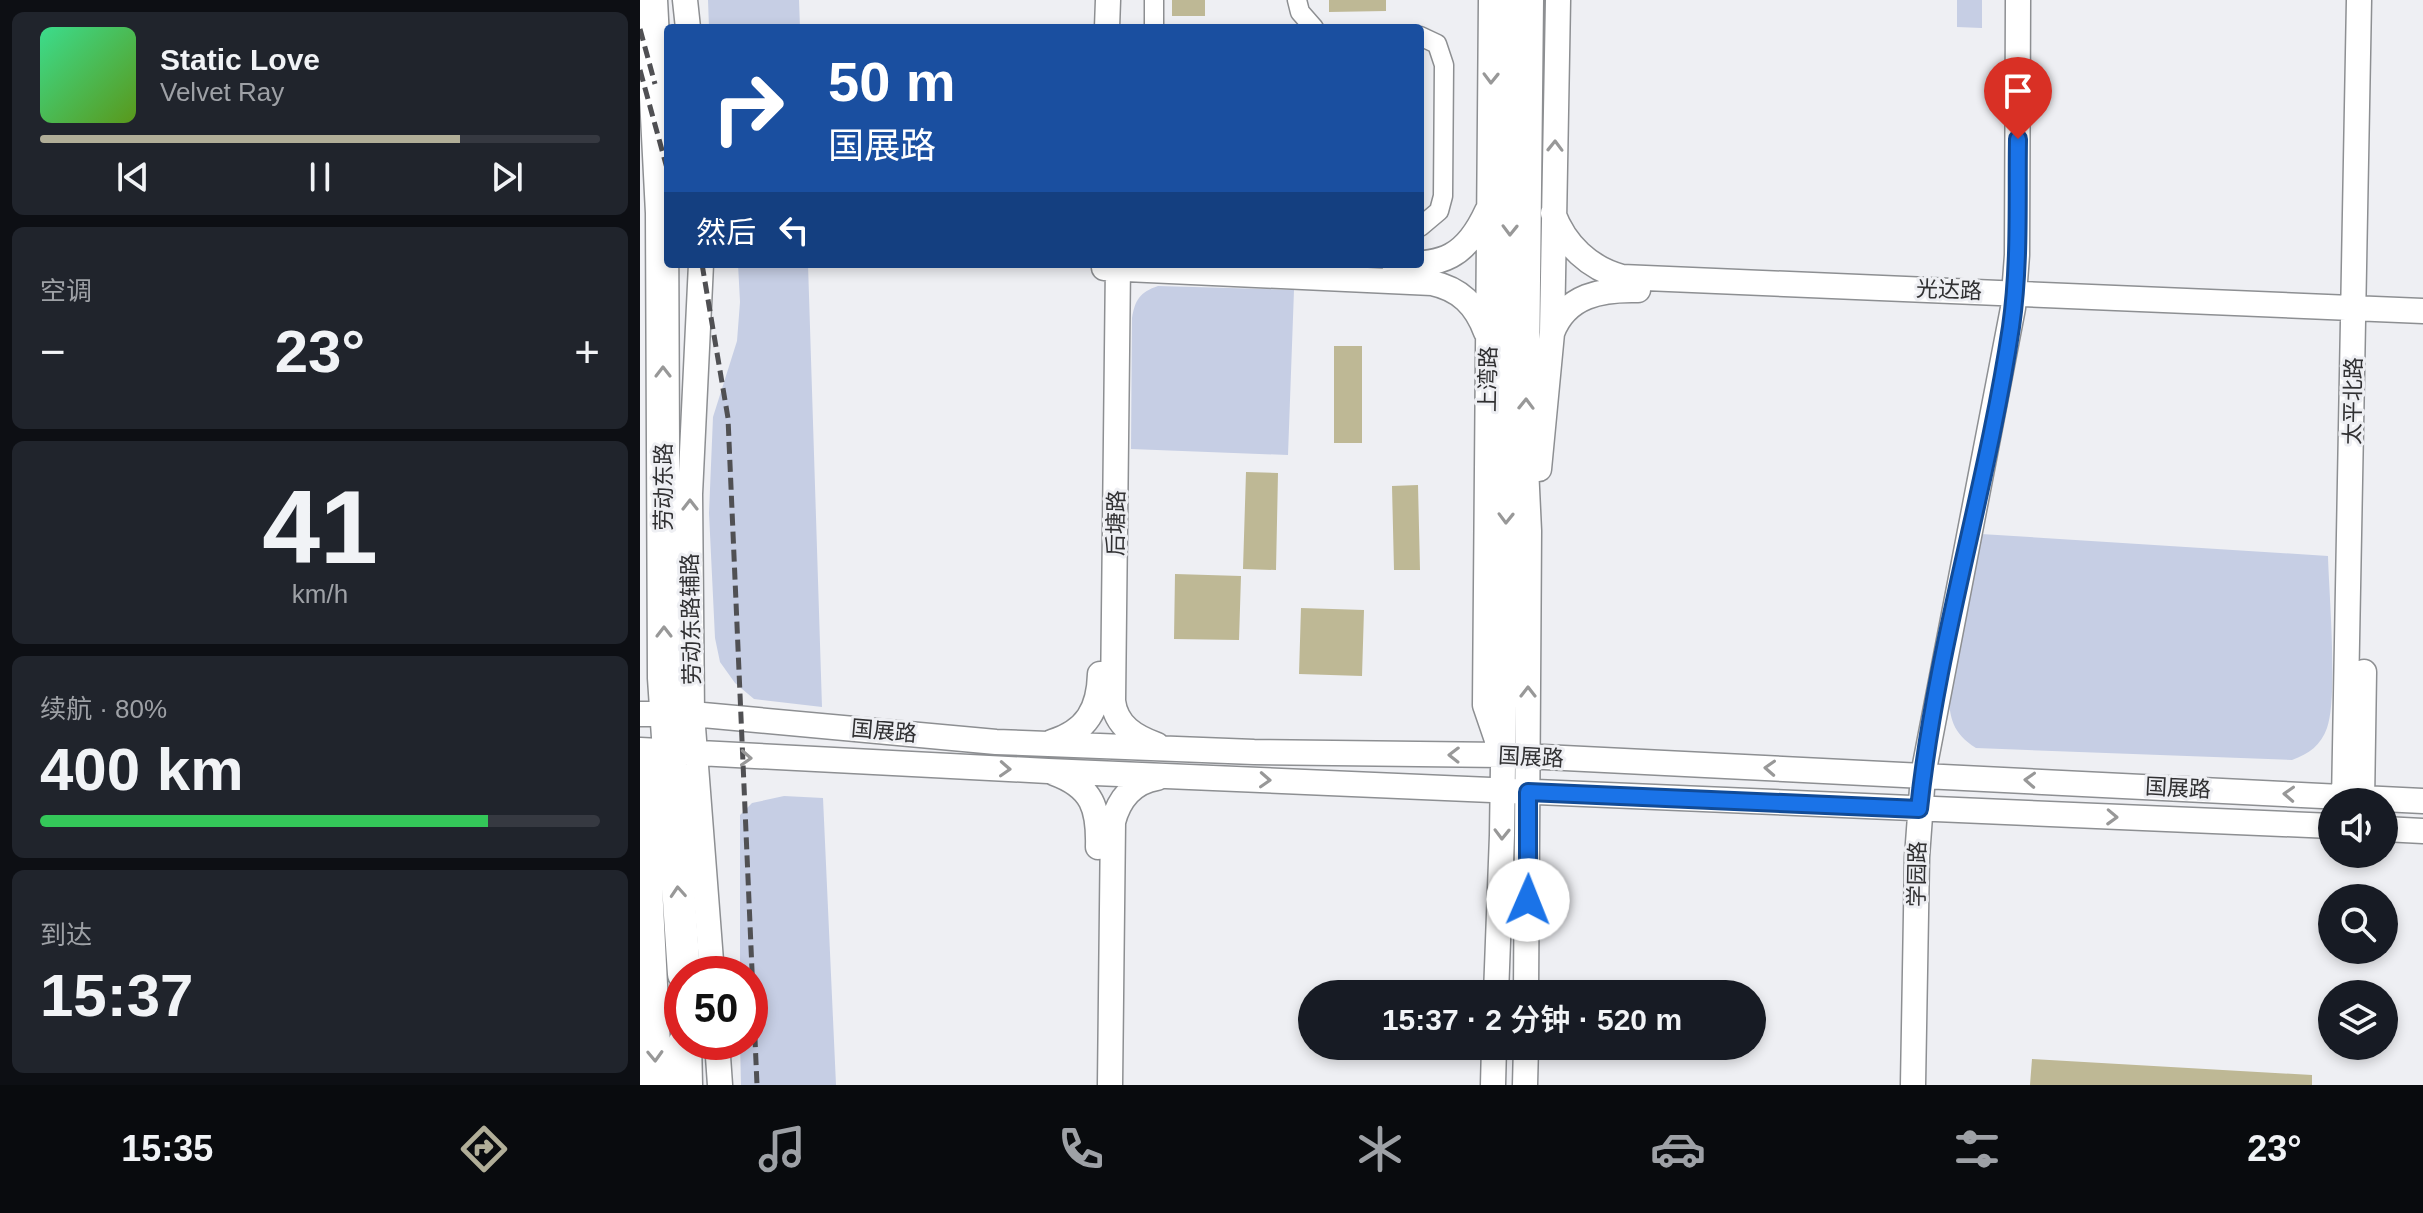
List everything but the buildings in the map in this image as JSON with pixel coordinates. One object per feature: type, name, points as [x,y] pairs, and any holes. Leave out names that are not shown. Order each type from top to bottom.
[{"type":"highway","name":"劳动东路","points":[[651,0],[662,213],[666,714],[661,756],[681,956]]},
{"type":"highway","name":"劳动东路","points":[[656,1085],[664,1052]]},
{"type":"highway","points":[[685,1060],[686,1085]]},
{"type":"main road","points":[[685,0],[688,24]]},
{"type":"main road","points":[[1107,24],[1108,0]]},
{"type":"main road","points":[[1120,24],[1121,0]]},
{"type":"main road","name":"上湾路","points":[[1491,0],[1485,705],[1503,755]]},
{"type":"main road","name":"上湾路","points":[[1529,531],[1549,386],[1552,333],[1558,0]]},
{"type":"main road","name":"学园路","points":[[2006,0],[2006,300]]},
{"type":"main road","name":"学园路","points":[[1898,1085],[1915,775],[2006,300],[2018,0]]},
{"type":"main road","name":"太平北路","points":[[2359,0],[2361,316]]},
{"type":"main road","name":"太平北路","points":[[2353,788],[2361,316],[2372,0]]},
{"type":"main road","name":"上湾路","points":[[1522,6],[1529,531],[1526,980]]},
{"type":"main road","name":"上湾路","points":[[1496,980],[1522,6]]},
{"type":"main road","points":[[1424,263],[1433,263],[1461,250],[1482,223],[1489,201]]},
{"type":"main road","name":"光达路","points":[[1553,213],[1561,231],[1577,251],[1594,266],[1622,277],[2006,300],[2361,316],[2423,326]]},
{"type":"main road","name":"劳动东路辅路","points":[[666,714],[690,494],[701,268]]},
{"type":"main road","name":"后塘路","points":[[1046,744],[1084,726],[1098,700],[1111,268]]},
{"type":"main road","name":"后塘路","points":[[1111,268],[1115,714],[1130,732],[1171,749]]},
{"type":"main road","points":[[1149,268],[1432,283],[1467,299],[1481,317],[1488,340]]},
{"type":"main road","name":"光达路","points":[[1552,333],[1568,308],[1594,292],[1610,290],[2006,300]]},
{"type":"main road","name":"光达路","points":[[2361,316],[2423,311]]},
{"type":"main road","name":"国展路","points":[[666,714],[1046,744],[1503,755],[2318,798]]},
{"type":"main road","name":"国展路","points":[[661,756],[2318,825]]},
{"type":"main road","points":[[1048,771],[1071,781],[1091,800],[1097,812],[1095,1085]]},
{"type":"main road","points":[[1110,1085],[1113,822],[1122,802],[1138,784],[1170,776]]},
{"type":"main road","name":"国展路","points":[[2398,801],[2423,801]]},
{"type":"main road","name":"学园路","points":[[1912,809],[1913,1085]]},
{"type":"main road","points":[[2398,830],[2423,831]]},
{"type":"main road","points":[[718,1060],[720,1085]]},
{"type":"main road","points":[[1493,1085],[1494,1060]]},
{"type":"main road","points":[[1525,1085],[1526,1060]]},
{"type":"street","points":[[1154,0],[1154,24]]},
{"type":"street","points":[[1297,0],[1300,12],[1310,24]]},
{"type":"street","points":[[1424,38],[1437,44],[1444,80],[1443,196],[1439,211],[1424,224]]},
{"type":"shaded area","points":[[708,0],[799,0],[800,24],[709,24]]},
{"type":"shaded area","points":[[1957,0],[1982,0],[1982,28],[1957,27]]},
{"type":"shaded area","points":[[738,268],[808,268],[822,707],[754,699],[735,683],[720,662],[715,638],[709,513],[713,417],[737,341]]},
{"type":"shaded area","points":[[1158,286],[1294,290],[1288,455],[1131,449],[1132,318],[1139,298]]},
{"type":"shaded area","points":[[1981,534],[2328,556],[2332,694],[2327,728],[2318,744],[2292,760],[1976,748],[1957,731],[1948,692]]},
{"type":"shaded area","points":[[784,796],[823,798],[836,1085],[741,1085],[740,1060],[768,1060],[768,956],[740,956],[740,815],[752,803]]},
{"type":"railway","points":[[640,29],[655,84]]},
{"type":"railway","points":[[640,70],[664,157]]},
{"type":"railway","points":[[703,268],[728,418],[757,1085]]},
{"type":"route","points":[[1528,900],[1528,792],[1919,809],[1929,739],[2011,327],[2017,255],[2018,139]]}]
